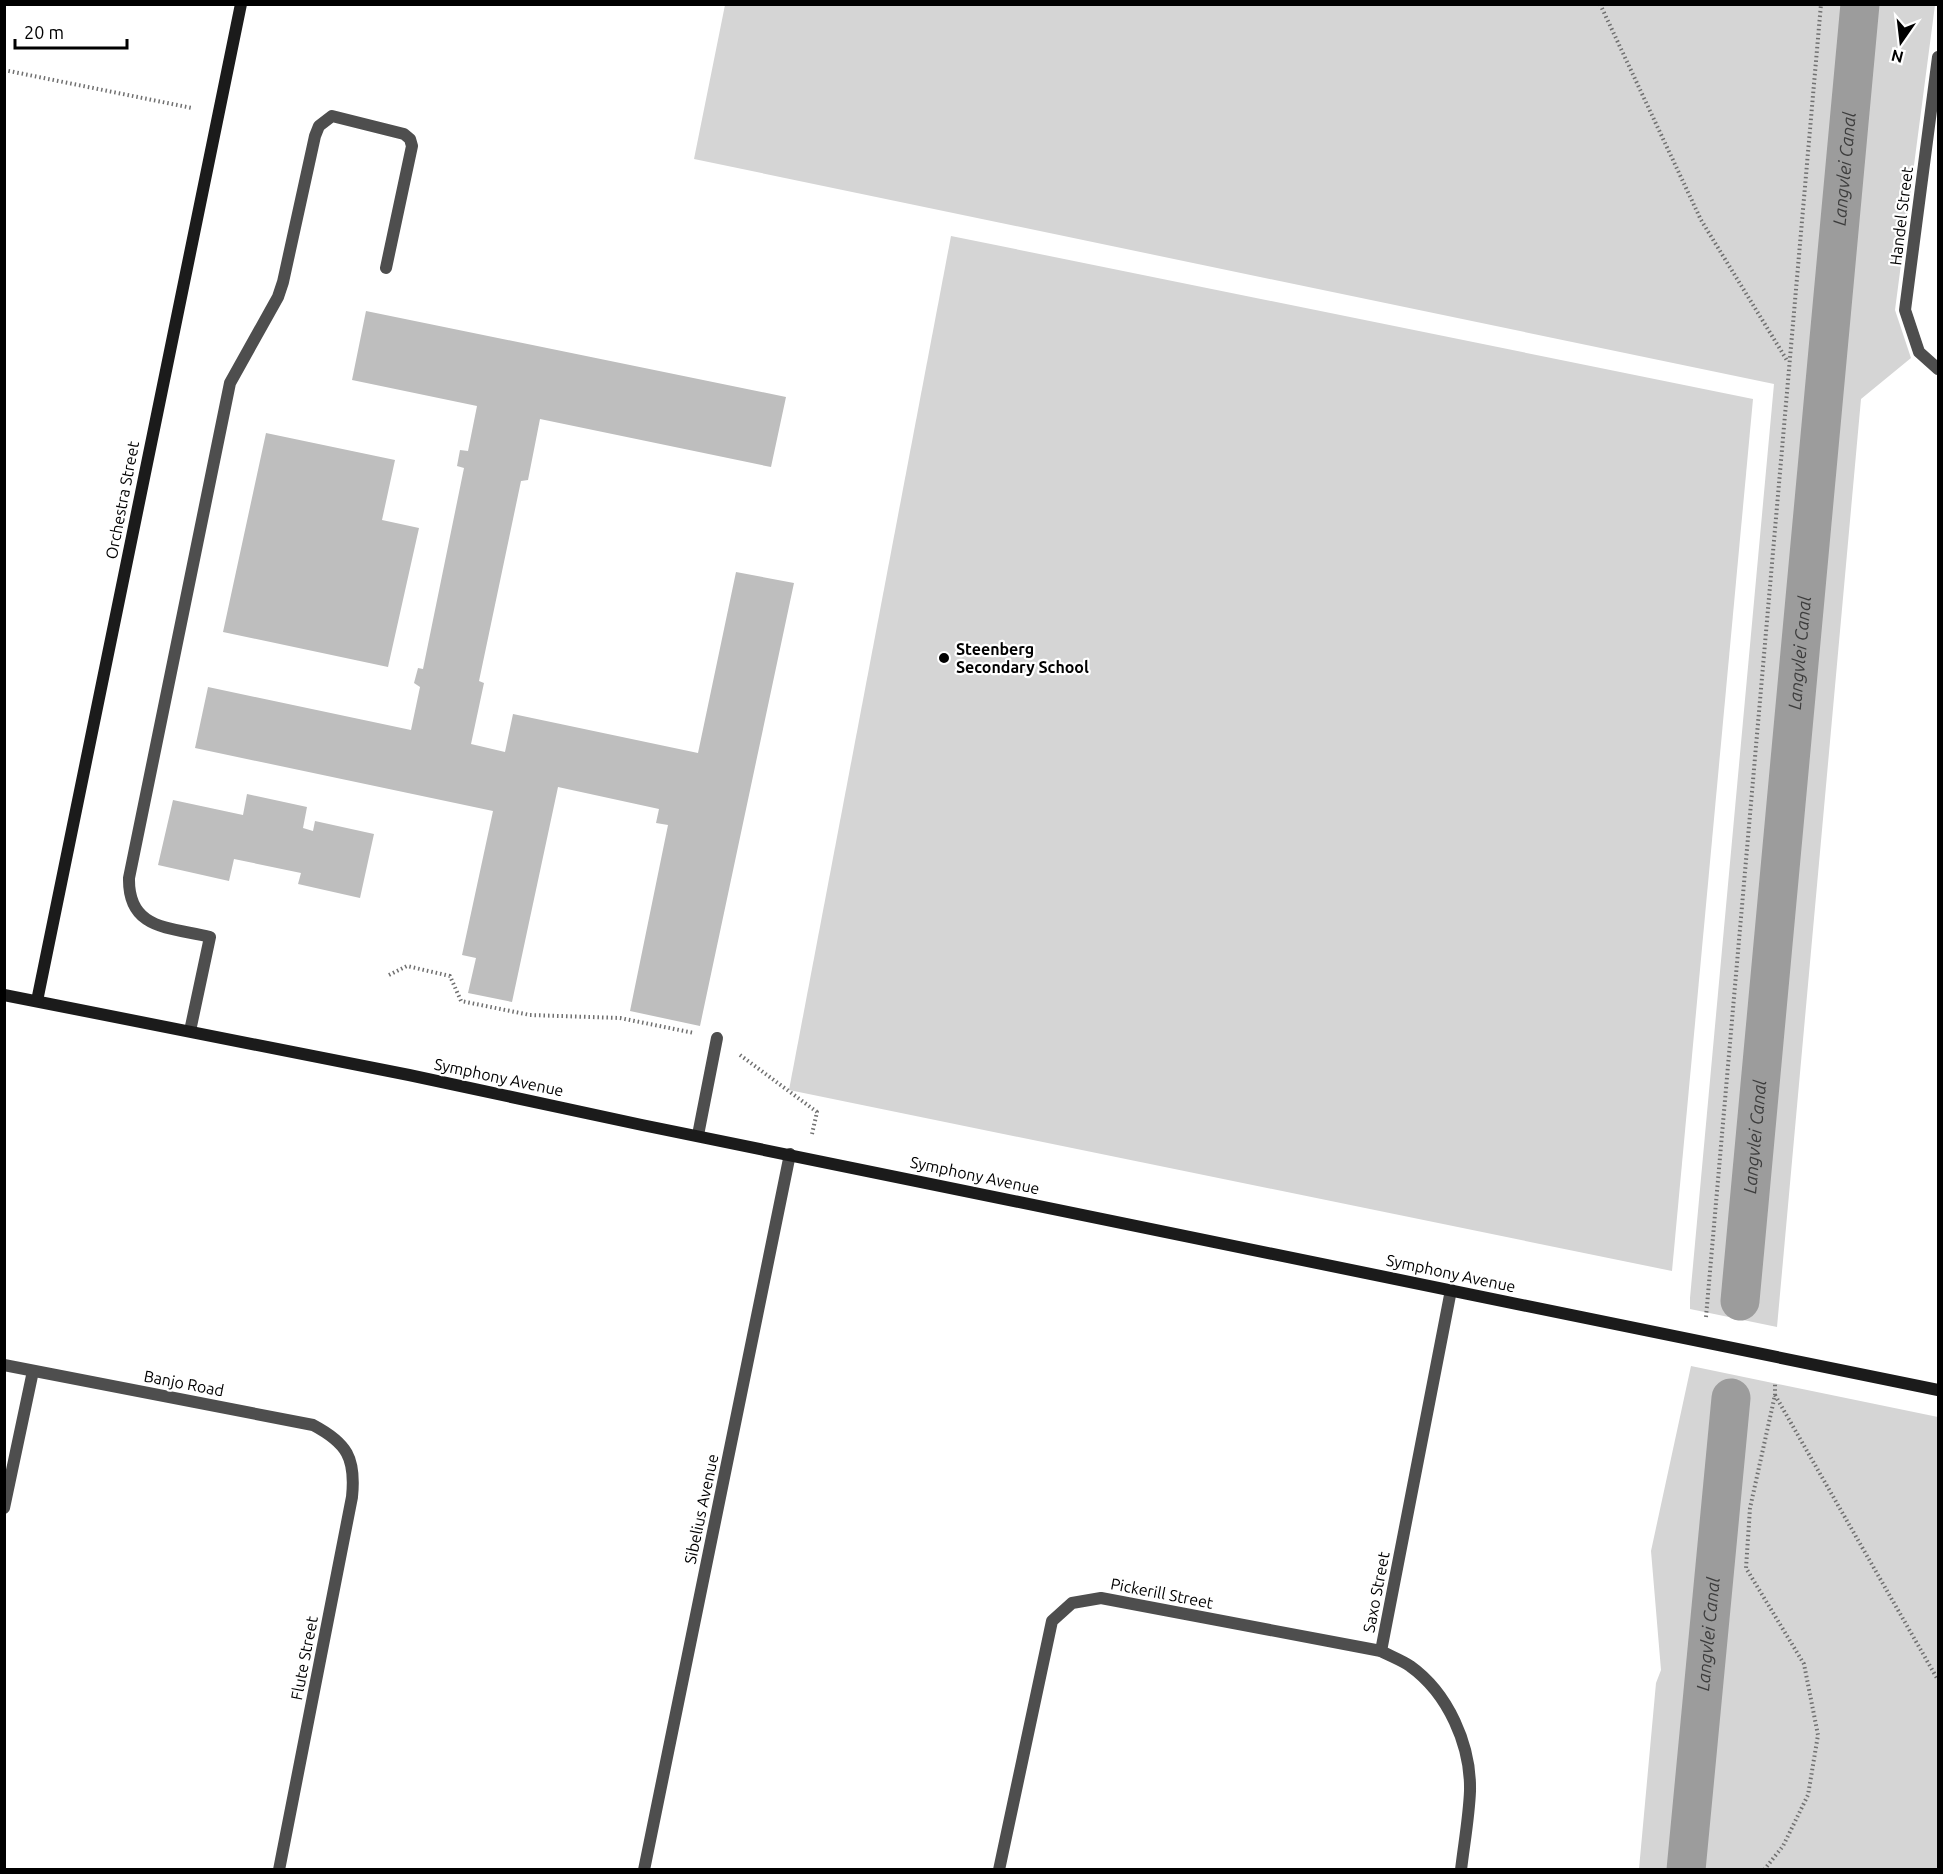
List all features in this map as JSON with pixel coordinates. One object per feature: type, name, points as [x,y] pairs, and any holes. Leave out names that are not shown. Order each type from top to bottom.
[{"type":"street","name":"Orchestra Street","points":[[37,1001],[241,4]]},
{"type":"street","name":"Handel Street","points":[[1938,57],[1905,310],[1919,352],[1938,369]]},
{"type":"street","points":[[190,1031],[210,937],[158,925],[144,918],[133,908],[129,894],[129,878],[230,383],[278,297],[318,126],[332,117],[404,134],[410,139],[412,146],[386,268]]},
{"type":"street","name":"Symphony Avenue","points":[[4,995],[190,1031],[1938,1390]]},
{"type":"street","points":[[698,1135],[717,1038]]},
{"type":"street","name":"Sibelius Avenue","points":[[644,1869],[790,1154]]},
{"type":"street","name":"Saxo Street","points":[[1451,1290],[1381,1652],[1410,1666],[1435,1690],[1456,1724],[1467,1759],[1470,1790],[1461,1869]]},
{"type":"street","name":"Banjo Road","points":[[4,1365],[312,1425],[334,1436],[348,1453]]},
{"type":"street","points":[[4,1508],[33,1371]]},
{"type":"street","name":"Flute Street","points":[[279,1869],[352,1497],[354,1475],[348,1453]]},
{"type":"street","name":"Pickerill Street","points":[[999,1869],[1052,1621],[1072,1603],[1101,1598],[1381,1652]]},
{"type":"path","points":[[1600,4],[1701,220],[1788,362]]},
{"type":"path","points":[[1706,1321],[1821,4]]},
{"type":"path","points":[[4,70],[192,108]]},
{"type":"path","points":[[389,975],[407,966],[450,975],[461,1001],[530,1015],[620,1018],[717,1038],[817,1112],[811,1138]]},
{"type":"path","points":[[1764,1869],[1783,1846],[1808,1795],[1818,1735],[1804,1664],[1746,1568],[1750,1508],[1775,1395],[1775,1378]]},
{"type":"path","points":[[1775,1395],[1938,1680]]},
{"type":"shaded area","points":[[725,5],[1935,5],[1895,310],[1911,358],[1861,399],[1777,1327],[1690,1309],[1774,384],[694,159]]},
{"type":"shaded area","points":[[951,236],[1753,399],[1672,1271],[789,1090]]},
{"type":"shaded area","points":[[1691,1366],[1938,1417],[1938,1869],[1639,1869],[1656,1683],[1661,1670],[1651,1551]]},
{"type":"building","points":[[366,311],[786,397],[771,467],[540,419],[528,480],[521,481],[479,681],[484,683],[471,744],[505,752],[513,714],[698,753],[736,572],[794,583],[700,1026],[630,1011],[668,825],[656,823],[659,809],[558,787],[512,1002],[468,993],[476,958],[462,955],[493,811],[195,748],[208,687],[411,730],[420,687],[414,683],[418,668],[423,669],[464,468],[457,466],[460,450],[468,451],[477,406],[352,380]]},
{"type":"building","points":[[266,433],[395,460],[382,520],[419,528],[388,667],[223,632]]},
{"type":"building","points":[[247,794],[307,807],[303,828],[313,831],[315,821],[374,834],[360,898],[298,884],[301,873],[234,859],[229,881],[158,865],[173,800],[243,815]]},
{"type":"waterway","name":"Langvlei Canal","points":[[1740,1301],[1860,4]]},
{"type":"waterway","name":"Langvlei Canal","points":[[1686,1870],[1731,1398]]},
{"type":"place","name":"Steenberg Secondary School","points":[[944,658]]}]
